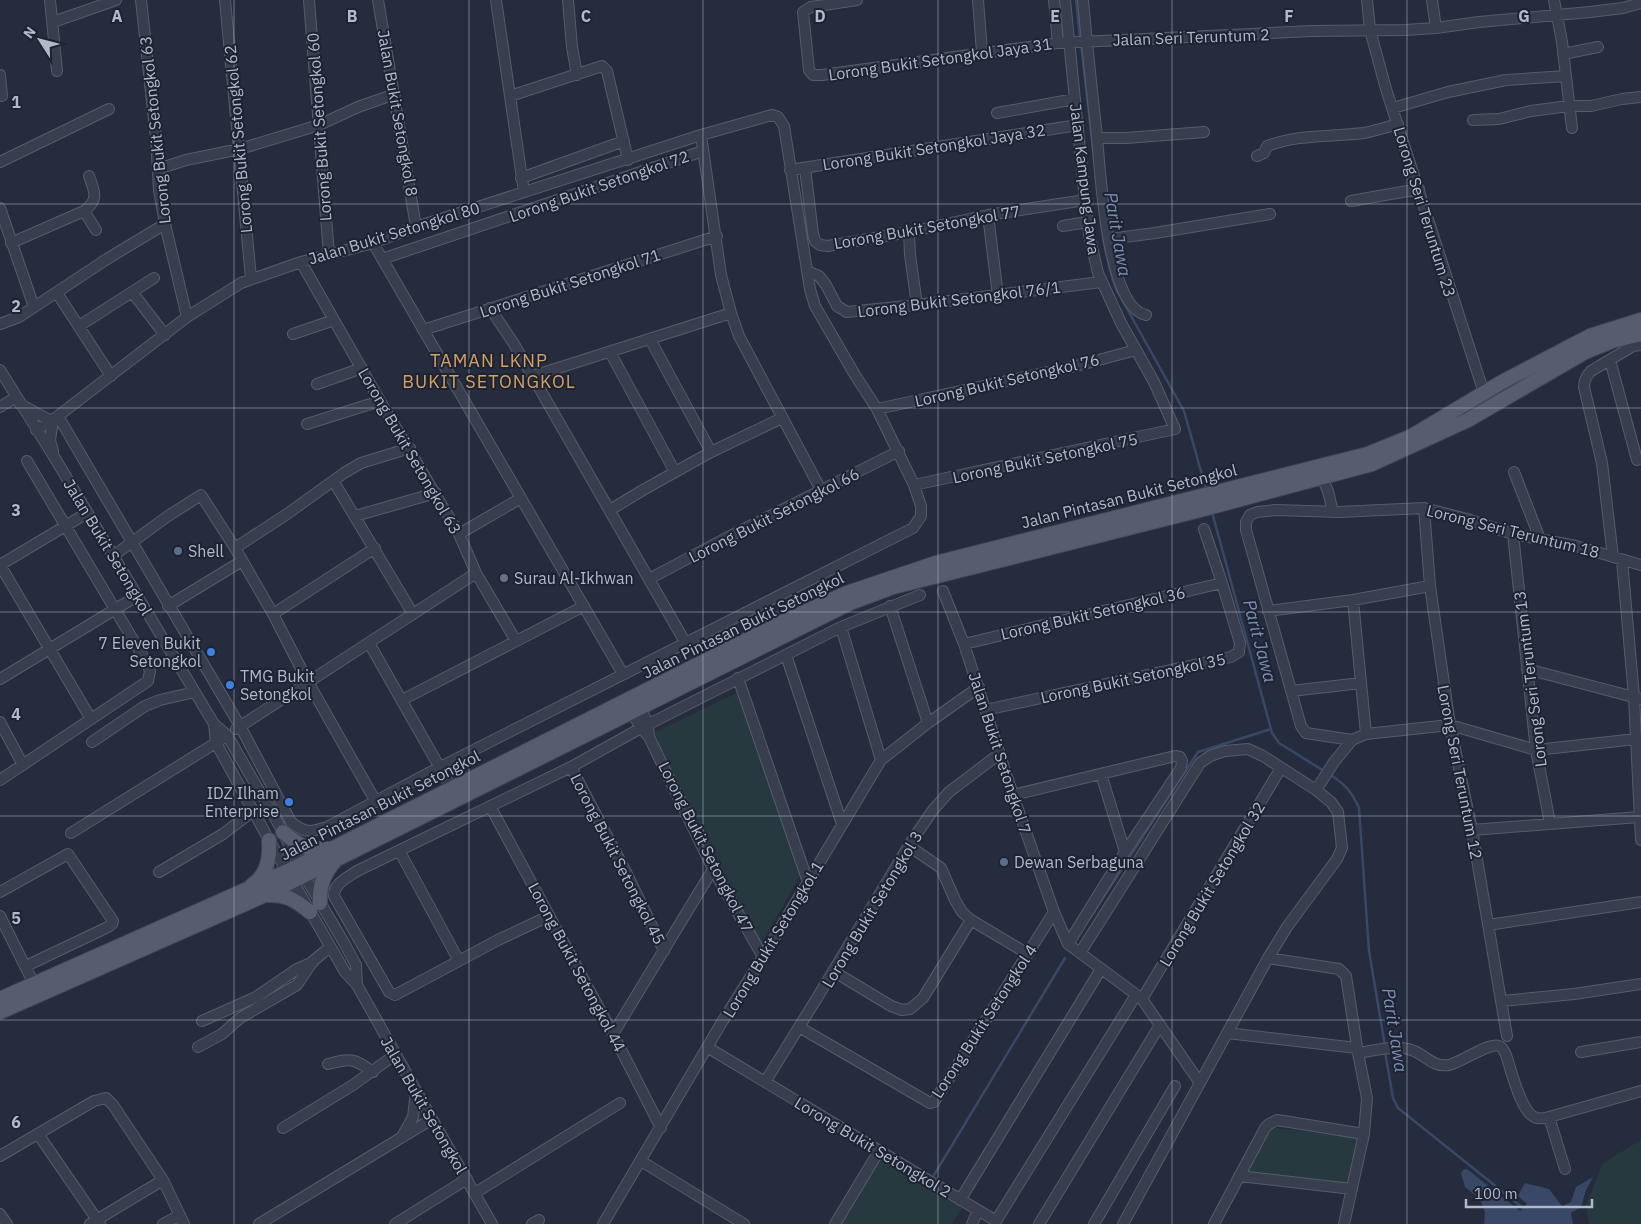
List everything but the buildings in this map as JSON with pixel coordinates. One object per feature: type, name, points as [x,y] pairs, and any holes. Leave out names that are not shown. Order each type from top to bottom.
[{"type":"main road","name":"Jalan Pintasan Bukit Setongkol","points":[[1220,498],[1368,454],[1410,437],[1502,382],[1590,336],[1641,320]]},
{"type":"main road","name":"Jalan Pintasan Bukit Setongkol","points":[[333,855],[450,786],[780,623],[847,593],[936,563],[1220,498],[1322,478],[1372,464],[1468,420],[1585,352],[1612,341],[1641,334]]},
{"type":"main road","points":[[1502,382],[1506,390],[1514,393]]},
{"type":"main road","name":"Jalan Pintasan Bukit Setongkol","points":[[0,999],[243,891],[296,873],[454,800],[850,603],[893,587],[1199,503]]},
{"type":"main road","points":[[265,895],[279,894],[315,908],[324,876],[333,855],[296,844],[283,832]]},
{"type":"main road","points":[[243,891],[256,882],[265,870],[270,856],[269,840]]},
{"type":"main road","name":"Jalan Pintasan Bukit Setongkol","points":[[0,1012],[265,895],[296,873]]},
{"type":"street","points":[[50,0],[57,70]]},
{"type":"street","points":[[53,22],[116,0]]},
{"type":"street","name":"Lorong Bukit Setongkol 63","points":[[141,0],[159,190],[187,318]]},
{"type":"street","name":"Lorong Bukit Setongkol 62","points":[[225,0],[251,278]]},
{"type":"street","name":"Lorong Bukit Setongkol 60","points":[[309,0],[329,255]]},
{"type":"street","name":"Jalan Bukit Setongkol 8","points":[[378,0],[416,226]]},
{"type":"street","points":[[496,0],[524,192]]},
{"type":"street","points":[[568,0],[572,47],[577,75]]},
{"type":"street","name":"Lorong Bukit Setongkol Jaya 31","points":[[858,0],[811,7],[803,12],[811,72],[813,75],[1078,41]]},
{"type":"street","points":[[978,0],[982,52]]},
{"type":"street","points":[[1054,0],[1058,43]]},
{"type":"street","name":"Jalan Kampung Jawa","points":[[1065,0],[1078,41],[1097,138],[1102,198],[1114,264],[1126,295],[1135,310],[1139,314],[1146,315]]},
{"type":"street","name":"Jalan Kampung Jawa","points":[[1083,0],[1078,41],[1075,99],[1087,222],[1098,273],[1121,324],[1154,382],[1175,429]]},
{"type":"street","name":"Lorong Seri Teruntum 23","points":[[1367,0],[1370,30],[1393,108],[1484,393]]},
{"type":"street","points":[[1432,0],[1436,28]]},
{"type":"street","points":[[1554,0],[1572,128]]},
{"type":"street","name":"Jalan Seri Teruntum 2","points":[[1078,41],[1436,28],[1556,15],[1623,4],[1641,3]]},
{"type":"street","points":[[1563,54],[1598,47]]},
{"type":"street","points":[[510,96],[602,66],[607,71],[628,160]]},
{"type":"street","points":[[0,75],[2,96]]},
{"type":"street","points":[[1393,108],[1448,92],[1506,80],[1566,76]]},
{"type":"street","points":[[158,169],[196,158],[240,149],[319,125],[358,107],[394,94]]},
{"type":"street","points":[[1472,120],[1498,119],[1531,111],[1569,106],[1591,106],[1641,97]]},
{"type":"street","points":[[997,113],[1075,99]]},
{"type":"street","points":[[0,162],[109,109]]},
{"type":"street","name":"Jalan Bukit Setongkol 80","points":[[36,430],[54,419],[187,318],[251,278],[301,262],[373,243],[416,226],[628,160],[701,135],[768,116],[778,117],[784,126],[790,170]]},
{"type":"street","points":[[1257,156],[1264,153],[1267,146],[1278,142],[1318,136],[1365,133],[1398,124]]},
{"type":"street","name":"Lorong Bukit Setongkol Jaya 32","points":[[790,170],[1078,125]]},
{"type":"street","points":[[1097,138],[1126,138],[1204,132]]},
{"type":"street","points":[[701,135],[717,236],[721,275],[731,313],[739,336],[821,490]]},
{"type":"street","points":[[521,178],[624,141]]},
{"type":"street","name":"Lorong Bukit Setongkol 72","points":[[382,259],[703,151]]},
{"type":"street","name":"Lorong Bukit Setongkol 77","points":[[805,168],[815,241],[820,245],[828,246],[909,232],[988,215],[1085,200]]},
{"type":"street","points":[[0,407],[18,400],[54,419],[131,542],[240,726],[291,822],[302,830],[312,832],[337,822],[442,770],[685,642],[913,528],[918,523],[921,516],[921,506],[899,451],[877,408],[819,313],[810,289],[790,170]]},
{"type":"street","points":[[11,244],[84,211],[94,201],[95,194],[89,176]]},
{"type":"street","points":[[1351,201],[1419,189]]},
{"type":"street","points":[[0,208],[34,307]]},
{"type":"street","points":[[84,211],[96,230]]},
{"type":"street","points":[[1109,239],[1270,214]]},
{"type":"street","points":[[988,215],[998,296]]},
{"type":"street","points":[[1063,226],[1087,222]]},
{"type":"street","points":[[0,323],[19,317],[107,259],[165,224]]},
{"type":"street","points":[[909,232],[917,305]]},
{"type":"street","name":"Lorong Bukit Setongkol 71","points":[[423,330],[717,236]]},
{"type":"street","points":[[373,243],[623,674]]},
{"type":"street","name":"Lorong Bukit Setongkol 63","points":[[301,262],[380,401],[436,493],[459,534],[476,573],[516,641]]},
{"type":"street","name":"Lorong Bukit Setongkol 76/1","points":[[807,271],[819,276],[826,285],[836,306],[847,312],[998,296],[1102,282]]},
{"type":"street","points":[[79,326],[154,278]]},
{"type":"street","points":[[132,292],[165,334]]},
{"type":"street","points":[[57,293],[111,376]]},
{"type":"street","points":[[490,308],[533,376],[685,642]]},
{"type":"street","points":[[533,376],[731,313]]},
{"type":"street","points":[[293,334],[334,320]]},
{"type":"street","points":[[650,339],[712,452]]},
{"type":"street","points":[[1641,345],[1632,346],[1586,376],[1584,387],[1602,463],[1637,698],[1636,739],[1640,784],[1639,817],[1641,840]]},
{"type":"street","name":"Lorong Bukit Setongkol 76","points":[[877,408],[1076,366],[1136,350]]},
{"type":"street","points":[[610,352],[675,472]]},
{"type":"street","points":[[1610,360],[1637,460]]},
{"type":"street","points":[[317,384],[362,368]]},
{"type":"street","name":"Jalan Bukit Setongkol","points":[[0,370],[214,724],[227,735],[283,832],[296,873]]},
{"type":"street","points":[[307,424],[380,401]]},
{"type":"street","points":[[610,510],[712,452],[782,418]]},
{"type":"street","points":[[54,419],[50,440],[56,460]]},
{"type":"street","name":"Lorong Bukit Setongkol 75","points":[[914,486],[1175,429]]},
{"type":"street","points":[[235,548],[361,463],[410,448]]},
{"type":"street","name":"Lorong Bukit Setongkol 66","points":[[649,579],[899,451]]},
{"type":"street","name":"Jalan Bukit Setongkol","points":[[0,780],[148,680],[150,671],[116,609],[28,461]]},
{"type":"street","points":[[1514,472],[1540,539]]},
{"type":"street","points":[[1322,478],[1333,512]]},
{"type":"street","points":[[334,482],[414,614]]},
{"type":"street","points":[[354,516],[436,493]]},
{"type":"street","points":[[113,556],[168,516],[201,495],[235,548],[273,614],[308,682],[376,802]]},
{"type":"street","points":[[459,534],[521,498]]},
{"type":"street","name":"Lorong Seri Teruntum 18","points":[[1268,611],[1246,530],[1246,522],[1250,516],[1257,512],[1276,510],[1333,512],[1424,508],[1513,534],[1576,546],[1641,565]]},
{"type":"street","name":"Lorong Seri Teruntum 12","points":[[1424,508],[1430,586],[1450,725],[1472,830],[1507,1036]]},
{"type":"street","points":[[87,513],[0,565],[91,719]]},
{"type":"street","points":[[1204,529],[1222,582]]},
{"type":"street","name":"Lorong Seri Teruntum 13","points":[[1513,534],[1536,750],[1550,822]]},
{"type":"street","points":[[273,614],[375,548]]},
{"type":"street","points":[[168,606],[242,561]]},
{"type":"street","points":[[71,834],[216,743],[476,573]]},
{"type":"street","name":"Lorong Bukit Setongkol 36","points":[[964,644],[1222,582]]},
{"type":"street","name":"Lorong Bukit Setongkol 35","points":[[985,710],[1231,657],[1239,652],[1240,643],[1222,582]]},
{"type":"street","points":[[1352,740],[1306,733],[1301,726],[1268,611],[1352,600],[1430,586]]},
{"type":"street","name":"Jalan Bukit Setongkol 7","points":[[943,590],[979,687],[999,754],[1054,912],[1068,944]]},
{"type":"street","points":[[549,916],[395,995],[389,992],[334,896],[334,890],[343,880],[357,871],[400,852],[571,767],[738,678],[841,627],[920,595]]},
{"type":"street","points":[[0,678],[137,596]]},
{"type":"street","points":[[1352,600],[1366,734]]},
{"type":"street","points":[[402,700],[584,606]]},
{"type":"street","points":[[890,606],[928,723]]},
{"type":"street","points":[[841,627],[881,760]]},
{"type":"street","points":[[369,642],[450,786]]},
{"type":"street","points":[[786,655],[842,824]]},
{"type":"street","points":[[1527,669],[1637,698]]},
{"type":"street","points":[[738,678],[808,882]]},
{"type":"street","points":[[1291,691],[1361,683]]},
{"type":"street","name":"Lorong Bukit Setongkol 1","points":[[603,1224],[642,1162],[708,1047],[881,760],[928,723],[979,687]]},
{"type":"street","points":[[92,742],[145,706],[160,700],[195,692]]},
{"type":"street","name":"Lorong Bukit Setongkol 47","points":[[636,711],[645,726],[713,869],[763,957]]},
{"type":"street","points":[[0,722],[23,765]]},
{"type":"street","name":"Jalan Bukit Setongkol","points":[[214,724],[216,743],[269,840],[296,873],[315,908],[356,965],[357,985]]},
{"type":"street","points":[[1316,790],[1334,762],[1352,740],[1366,734],[1450,725],[1536,750],[1636,739]]},
{"type":"street","points":[[1080,953],[1200,764],[1210,756],[1225,752],[1248,750],[1263,756],[1316,790],[1331,802],[1338,812],[1342,848],[1337,859],[1268,958],[1125,1223]]},
{"type":"street","name":"Lorong Bukit Setongkol 3","points":[[765,1082],[909,846],[933,810],[949,792],[999,754]]},
{"type":"street","points":[[1013,795],[1175,756],[1180,757],[1182,761],[1181,768],[1125,852],[1068,944],[1139,997],[1200,1083]]},
{"type":"street","name":"Lorong Bukit Setongkol 45","points":[[571,767],[664,951]]},
{"type":"street","name":"Lorong Bukit Setongkol 32","points":[[978,1210],[996,1221],[1282,768]]},
{"type":"street","points":[[1101,774],[1125,852]]},
{"type":"street","name":"Lorong Bukit Setongkol 44","points":[[490,806],[613,1034],[661,1128]]},
{"type":"street","points":[[159,872],[223,834],[253,811]]},
{"type":"street","points":[[1472,830],[1550,822],[1639,817]]},
{"type":"street","points":[[909,846],[941,868],[962,912],[971,920],[1028,954]]},
{"type":"street","points":[[400,852],[459,961]]},
{"type":"street","points":[[0,892],[68,854],[113,920],[112,924],[108,927],[26,966]]},
{"type":"street","points":[[613,1034],[713,869]]},
{"type":"street","points":[[1488,926],[1641,902]]},
{"type":"street","name":"Jalan Bukit Setongkol","points":[[315,908],[330,947],[345,972],[357,985],[492,1224]]},
{"type":"street","name":"Lorong Bukit Setongkol 4","points":[[799,1027],[930,1103],[934,1102],[1054,912]]},
{"type":"street","points":[[0,916],[34,984]]},
{"type":"street","points":[[833,971],[891,1006],[902,1010],[910,1009],[923,998],[971,920]]},
{"type":"street","points":[[202,1021],[256,997],[284,977],[314,961],[330,947]]},
{"type":"street","points":[[1268,958],[1339,969],[1346,976],[1367,1098],[1364,1134],[1344,1224]]},
{"type":"street","points":[[198,1047],[222,1034],[240,1018],[297,985],[314,961]]},
{"type":"street","name":"Lorong Bukit Setongkol 2","points":[[708,1047],[960,1200],[1101,969]]},
{"type":"street","points":[[1502,1001],[1574,994],[1641,984]]},
{"type":"street","points":[[1040,1224],[1160,1025]]},
{"type":"street","points":[[1227,1033],[1360,1051],[1409,1049],[1440,1066],[1459,1061],[1492,1045],[1498,1046],[1503,1048],[1523,1104],[1528,1113],[1536,1118],[1549,1117],[1641,1091]]},
{"type":"street","points":[[1581,1052],[1641,1042]]},
{"type":"street","points":[[283,1128],[373,1072],[396,1054]]},
{"type":"street","points":[[328,1064],[351,1059],[373,1072]]},
{"type":"street","points":[[1094,1224],[1176,1086]]},
{"type":"street","points":[[403,1136],[413,1117],[416,1091]]},
{"type":"street","points":[[0,1156],[94,1101],[106,1098],[113,1105],[163,1180],[182,1219],[163,1224]]},
{"type":"street","points":[[475,1193],[620,1103]]},
{"type":"street","points":[[1549,1117],[1565,1169]]},
{"type":"street","points":[[259,1224],[432,1119]]},
{"type":"street","points":[[1214,1224],[1265,1128],[1274,1121],[1364,1134]]},
{"type":"street","points":[[418,1127],[443,1138]]},
{"type":"street","points":[[38,1134],[95,1223],[163,1180]]},
{"type":"street","points":[[835,1224],[879,1150]]},
{"type":"street","points":[[642,1162],[744,1224]]},
{"type":"street","points":[[1239,1176],[1352,1189]]},
{"type":"street","points":[[395,1224],[467,1179]]},
{"type":"street","points":[[960,1200],[978,1210],[972,1224]]},
{"type":"street","points":[[0,1214],[7,1224]]},
{"type":"shaded area","points":[[739,692],[802,872],[760,946],[651,734]]},
{"type":"shaded area","points":[[1268,1127],[1359,1138],[1349,1188],[1241,1174]]},
{"type":"shaded area","points":[[1641,1140],[1641,1224],[1589,1224],[1586,1205],[1603,1163]]},
{"type":"shaded area","points":[[879,1154],[964,1205],[952,1224],[836,1224]]},
{"type":"water","points":[[1467,1169],[1520,1211],[1527,1204],[1518,1196],[1525,1183],[1549,1189],[1562,1206],[1571,1202],[1576,1187],[1593,1177],[1586,1190],[1581,1207],[1571,1213],[1573,1224],[1484,1224],[1485,1213],[1480,1199],[1465,1187],[1461,1173]]},
{"type":"waterway","name":"Parit Jawa","points":[[1076,0],[1080,38]]},
{"type":"waterway","name":"Parit Jawa","points":[[1081,44],[1094,158]]},
{"type":"waterway","name":"Parit Jawa","points":[[1101,223],[1116,289],[1184,411],[1206,489]]},
{"type":"waterway","name":"Parit Jawa","points":[[1212,512],[1272,733],[1279,743],[1324,771]]},
{"type":"waterway","points":[[1088,921],[1198,752],[1271,729]]},
{"type":"waterway","name":"Parit Jawa","points":[[1329,774],[1347,788],[1359,808],[1369,951],[1385,1046]]},
{"type":"waterway","points":[[934,1175],[1065,958]]},
{"type":"waterway","name":"Parit Jawa","points":[[1385,1052],[1393,1098],[1398,1108],[1523,1208]]},
{"type":"place","name":"Shell","points":[[178,551]]},
{"type":"place","name":"Surau Al-Ikhwan","points":[[504,578]]},
{"type":"place","name":"7 Eleven Bukit Setongkol","points":[[211,652]]},
{"type":"place","name":"TMG Bukit Setongkol","points":[[230,685]]},
{"type":"place","name":"IDZ Ilham Enterprise","points":[[289,802]]},
{"type":"place","name":"Dewan Serbaguna","points":[[1004,862]]},
{"type":"district","name":"TAMAN LKNP BUKIT SETONGKOL","points":[[489,370]]}]
